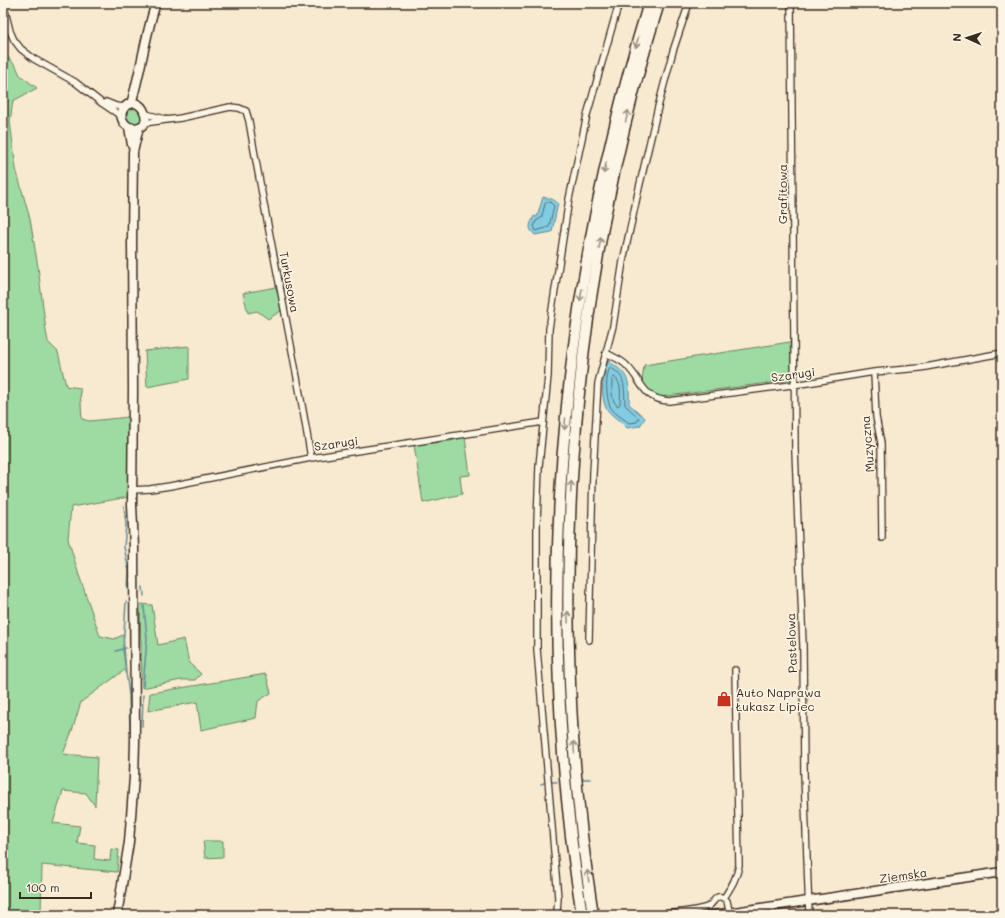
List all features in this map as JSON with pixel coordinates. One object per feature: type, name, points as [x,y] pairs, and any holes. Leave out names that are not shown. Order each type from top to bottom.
[{"type":"highway","points":[[582,915],[567,798],[559,688],[557,587],[560,488],[566,411],[580,305],[591,241],[612,138],[630,67],[649,3]]},
{"type":"highway","points":[[593,915],[577,790],[570,687],[568,562],[573,451],[585,337],[606,212],[631,100],[659,3]]},
{"type":"main road","points":[[141,125],[134,128],[129,127],[123,123],[121,116],[132,105],[146,38],[156,3]]},
{"type":"main road","points":[[132,105],[145,110],[146,114],[133,152]]},
{"type":"main road","points":[[117,915],[129,842],[134,777],[135,490],[132,276],[133,152],[129,127]]},
{"type":"main road","name":"Ziemska","points":[[714,915],[730,914],[1002,872]]},
{"type":"street","points":[[3,3],[10,31],[14,40],[21,49],[75,82],[121,116]]},
{"type":"street","points":[[556,915],[558,911],[558,898],[537,650],[537,496],[548,376],[549,329],[569,199],[587,115],[619,3]]},
{"type":"street","points":[[589,640],[595,418],[598,383],[613,326],[623,260],[638,188],[668,72],[689,3]]},
{"type":"street","name":"Grafitowa","points":[[791,3],[795,384]]},
{"type":"street","points":[[95,97],[116,106],[132,105]]},
{"type":"street","name":"Turkusowa","points":[[169,120],[230,108],[239,108],[246,111],[311,458]]},
{"type":"street","points":[[146,114],[169,120]]},
{"type":"street","points":[[141,125],[169,120]]},
{"type":"street","name":"Szarugi","points":[[606,353],[626,365],[648,395],[662,401],[677,401],[874,372],[920,368],[1002,354]]},
{"type":"street","name":"Muzyczna","points":[[874,372],[876,417],[881,443],[882,538]]},
{"type":"street","name":"Pastelowa","points":[[795,384],[795,450],[804,645],[804,773],[809,915]]},
{"type":"street","name":"Szarugi","points":[[135,490],[170,486],[311,458],[543,422]]},
{"type":"street","points":[[724,898],[734,883],[738,874],[739,865],[735,670]]},
{"type":"street","points":[[656,915],[710,906],[717,897],[724,898],[729,904],[730,914]]},
{"type":"green space","points":[[3,52],[16,66],[20,75],[37,88],[13,101],[10,121],[16,169],[30,219],[48,342],[58,352],[66,386],[80,388],[82,419],[89,421],[129,417],[129,497],[71,507],[68,539],[100,636],[114,639],[123,635],[126,669],[81,702],[63,754],[97,757],[95,806],[86,793],[63,791],[53,823],[80,826],[77,843],[95,845],[94,859],[110,861],[111,849],[119,850],[117,872],[42,865],[41,915],[3,915]]},
{"type":"green space","points":[[133,106],[139,108],[143,119],[139,124],[127,123],[125,117],[127,110]]},
{"type":"green space","points":[[607,191],[566,544],[590,915],[587,915],[581,881],[567,748],[564,696],[562,543],[570,412],[579,331],[597,221]]},
{"type":"green space","points":[[277,287],[281,311],[268,319],[257,311],[248,313],[243,293]]},
{"type":"green space","points":[[790,342],[792,380],[660,397],[651,392],[642,382],[644,365]]},
{"type":"green space","points":[[189,346],[189,379],[147,387],[145,351]]},
{"type":"green space","points":[[465,437],[470,475],[460,476],[462,494],[423,503],[414,445],[450,441]]},
{"type":"green space","points":[[140,604],[152,605],[158,645],[184,639],[189,663],[201,674],[195,680],[181,680],[142,688]]},
{"type":"green space","points":[[266,674],[271,693],[258,701],[256,718],[201,730],[197,702],[148,711],[150,693]]},
{"type":"green space","points":[[203,841],[223,841],[223,857],[205,858]]},
{"type":"water","points":[[543,197],[552,199],[558,203],[552,232],[535,235],[530,226],[534,216],[537,217]]},
{"type":"water","points":[[608,361],[620,370],[627,378],[629,404],[645,418],[640,426],[627,428],[606,408],[603,398],[603,385]]},
{"type":"waterway","points":[[124,506],[126,525],[124,547],[129,571],[128,589]]},
{"type":"waterway","points":[[3,525],[6,550],[3,568]]},
{"type":"waterway","points":[[143,587],[144,596]]},
{"type":"waterway","points":[[126,602],[123,649],[129,695],[130,732]]},
{"type":"waterway","points":[[143,686],[147,639],[144,606]]},
{"type":"waterway","points":[[116,651],[126,648]]},
{"type":"waterway","points":[[142,726],[143,695]]},
{"type":"waterway","points":[[583,779],[590,779]]},
{"type":"waterway","points":[[552,782],[557,782]]},
{"type":"place","name":"Auto Naprawa Łukasz Lipiec","points":[[724,699]]}]
